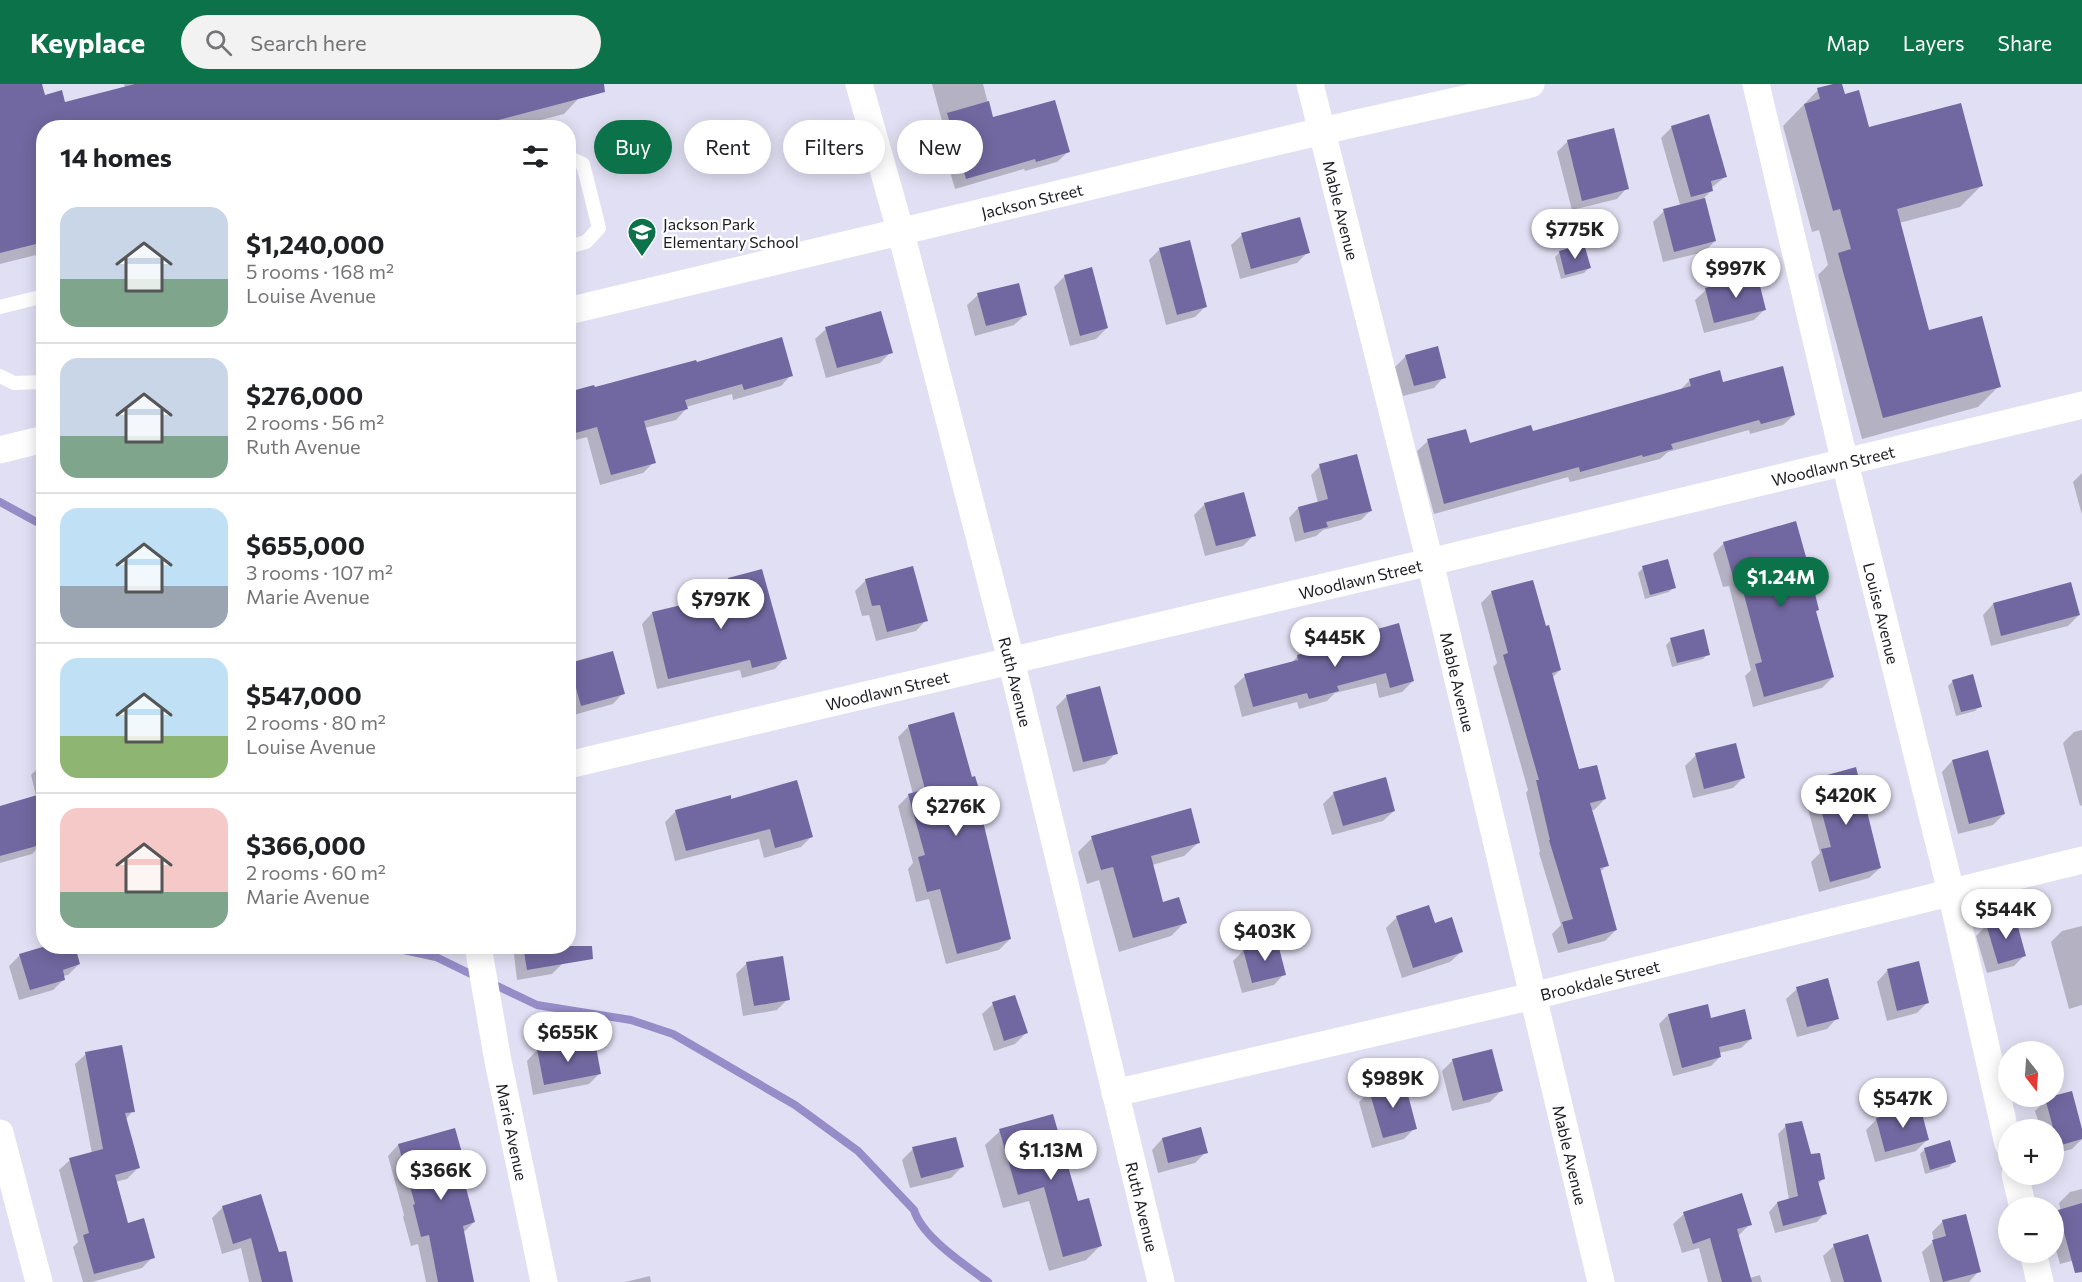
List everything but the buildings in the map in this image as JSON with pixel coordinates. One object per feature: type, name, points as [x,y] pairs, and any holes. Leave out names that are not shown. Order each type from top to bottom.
[{"type":"street","name":"Ruth Avenue","points":[[859,84],[901,233],[1011,660],[1161,1282]]},
{"type":"street","name":"Mable Avenue","points":[[1310,84],[1430,562],[1601,1282]]},
{"type":"street","name":"Jackson Street","points":[[576,309],[1322,131],[1531,84]]},
{"type":"street","name":"Louise Avenue","points":[[1756,84],[1845,463],[1951,892],[2002,1119]]},
{"type":"street","name":"Woodlawn Street","points":[[576,763],[1430,562],[2082,405]]},
{"type":"street","points":[[0,450],[36,441]]},
{"type":"street","name":"Brookdale Street","points":[[1115,1093],[1533,996],[2082,860]]},
{"type":"street","name":"Marie Avenue","points":[[480,954],[498,1061],[544,1282]]},
{"type":"street","points":[[0,1133],[39,1282]]},
{"type":"street","points":[[2036,1263],[2040,1282]]},
{"type":"lane","points":[[576,161],[583,164],[599,228],[586,242],[576,244]]},
{"type":"lane","points":[[0,307],[36,298]]},
{"type":"lane","points":[[0,376],[14,383],[36,382]]},
{"type":"waterway","points":[[0,502],[36,522]]},
{"type":"waterway","points":[[422,954],[436,957],[479,978]]},
{"type":"waterway","points":[[491,983],[537,1005],[631,1020],[673,1034],[795,1105],[858,1151],[914,1210],[935,1240],[988,1282]]},
{"type":"place","name":"Jackson Park Elementary School","points":[[642,258]]}]
